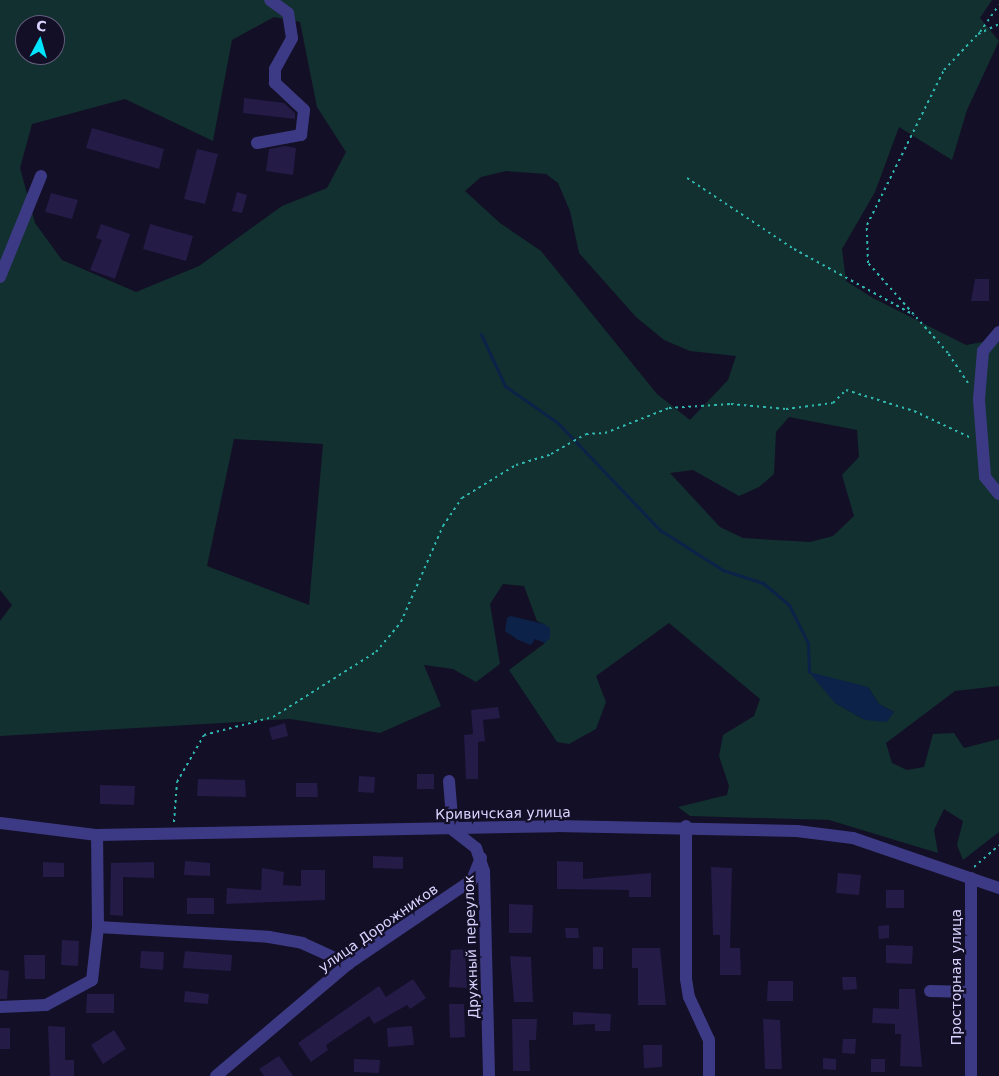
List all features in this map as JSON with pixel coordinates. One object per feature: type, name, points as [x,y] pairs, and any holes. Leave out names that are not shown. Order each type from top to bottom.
[{"type":"street","points":[[256,143],[301,135],[304,110],[275,83],[275,69],[292,38],[288,13],[270,0]]},
{"type":"street","points":[[0,278],[41,176]]},
{"type":"street","points":[[999,332],[983,351],[979,400],[980,440],[985,477],[999,494]]},
{"type":"street","points":[[448,781],[453,830]]},
{"type":"street","name":"Кривичская улица","points":[[0,823],[98,835],[172,832],[686,826],[833,834],[999,888]]},
{"type":"street","points":[[686,826],[686,979],[689,998],[709,1040],[709,1076]]},
{"type":"street","name":"Дружный переулок","points":[[453,830],[472,843],[481,858],[489,1076]]},
{"type":"street","points":[[0,1007],[46,1005],[92,980],[98,927],[98,835]]},
{"type":"street","name":"улица Дорожников","points":[[216,1076],[348,964],[472,880],[481,858]]},
{"type":"street","name":"Просторная улица","points":[[968,877],[971,992],[970,1076]]},
{"type":"street","points":[[98,927],[269,938],[302,943],[348,964]]},
{"type":"street","points":[[930,991],[971,992]]},
{"type":"street","points":[[233,1062],[234,1076]]},
{"type":"path","points":[[979,400],[916,317],[868,263],[867,226],[944,70],[978,34],[999,5]]},
{"type":"path","points":[[978,34],[999,24]]},
{"type":"path","points":[[687,178],[794,249],[916,317]]},
{"type":"path","points":[[172,832],[177,782],[204,734],[273,717],[376,652],[401,622],[443,526],[462,498],[516,465],[551,454],[586,434],[605,433],[669,408],[731,404],[786,410],[833,403],[846,390],[914,411],[980,440]]},
{"type":"path","points":[[968,877],[999,844]]},
{"type":"green space","points":[[0,0],[992,0],[980,18],[999,41],[967,110],[952,160],[899,127],[875,192],[842,249],[846,281],[873,298],[966,345],[999,339],[999,686],[955,691],[886,743],[892,763],[907,770],[924,767],[933,734],[954,733],[964,748],[999,739],[999,832],[963,860],[957,845],[963,821],[944,809],[934,830],[938,853],[829,820],[690,816],[678,807],[727,795],[729,786],[719,756],[723,735],[754,716],[760,699],[669,623],[596,676],[606,702],[596,729],[569,744],[557,742],[509,670],[545,643],[544,624],[537,621],[524,586],[503,584],[490,604],[500,664],[476,682],[453,669],[424,665],[441,706],[380,733],[290,719],[0,736],[0,621],[12,605],[0,590]],"holes":[[[274,17],[300,22],[317,107],[346,152],[327,188],[282,206],[199,266],[136,292],[62,260],[35,223],[20,168],[32,124],[125,99],[213,141],[232,40]],[[506,171],[546,174],[558,183],[570,211],[579,253],[636,317],[664,340],[690,351],[736,356],[728,380],[690,420],[657,394],[541,251],[500,223],[465,191],[481,177]],[[789,417],[857,430],[859,457],[842,475],[854,516],[833,536],[810,542],[743,538],[720,527],[670,473],[693,470],[739,496],[759,487],[774,474],[776,432]],[[234,439],[323,444],[309,605],[207,566]],[[868,687],[879,704],[894,712],[865,720],[835,703]]]},
{"type":"water","points":[[511,616],[544,624],[550,628],[550,638],[545,643],[535,639],[531,645],[518,640],[505,631],[507,618]]},
{"type":"water","points":[[809,672],[868,687],[879,704],[894,712],[887,722],[865,720],[835,703]]},
{"type":"building","points":[[244,98],[284,103],[295,113],[295,119],[243,113]]},
{"type":"building","points":[[92,128],[164,149],[159,169],[86,148]]},
{"type":"building","points":[[285,146],[296,148],[293,175],[266,171],[269,149]]},
{"type":"building","points":[[197,149],[218,154],[205,204],[184,199]]},
{"type":"building","points":[[237,192],[247,195],[242,213],[232,211]]},
{"type":"building","points":[[51,193],[78,200],[72,219],[45,212]]},
{"type":"building","points":[[101,224],[130,234],[115,279],[90,270],[102,240],[96,238]]},
{"type":"building","points":[[150,224],[193,236],[186,261],[143,249]]},
{"type":"building","points":[[975,279],[989,279],[989,301],[971,301]]},
{"type":"building","points":[[498,707],[500,718],[483,720],[485,741],[478,742],[478,779],[466,779],[464,735],[473,734],[471,710]]},
{"type":"building","points":[[285,723],[288,736],[272,740],[269,728]]},
{"type":"building","points":[[417,774],[434,774],[434,789],[417,789]]},
{"type":"building","points":[[359,776],[375,777],[374,793],[358,792]]},
{"type":"building","points":[[198,779],[245,780],[246,797],[197,796]]},
{"type":"building","points":[[296,783],[317,783],[318,797],[296,797]]},
{"type":"building","points":[[100,785],[135,786],[134,805],[100,804]]},
{"type":"building","points":[[373,856],[403,857],[403,869],[373,868]]},
{"type":"building","points":[[185,861],[210,863],[210,876],[184,875]]},
{"type":"building","points":[[557,861],[583,862],[583,879],[651,873],[651,897],[629,897],[629,890],[557,889]]},
{"type":"building","points":[[43,862],[64,863],[64,877],[43,877]]},
{"type":"building","points":[[154,862],[154,878],[123,877],[123,916],[110,915],[111,863]]},
{"type":"building","points":[[711,867],[732,868],[730,948],[740,948],[741,975],[720,975],[720,935],[713,935]]},
{"type":"building","points":[[262,868],[284,872],[283,885],[301,886],[301,870],[325,870],[325,900],[226,904],[227,888],[261,890]]},
{"type":"building","points":[[838,873],[861,875],[859,895],[836,893]]},
{"type":"building","points":[[886,890],[904,890],[904,908],[886,908]]},
{"type":"building","points":[[187,898],[214,898],[214,914],[187,914]]},
{"type":"building","points":[[509,904],[533,905],[532,933],[509,933]]},
{"type":"building","points":[[889,925],[889,938],[879,939],[878,926]]},
{"type":"building","points":[[565,928],[578,928],[579,938],[566,938]]},
{"type":"building","points":[[62,940],[79,941],[78,966],[61,965]]},
{"type":"building","points":[[886,945],[913,946],[912,964],[886,963]]},
{"type":"building","points":[[593,947],[603,947],[603,969],[593,969]]},
{"type":"building","points":[[632,948],[660,948],[666,1005],[638,1005],[638,968],[632,968]]},
{"type":"building","points":[[465,949],[467,988],[449,987],[451,950]]},
{"type":"building","points":[[141,951],[164,952],[163,970],[140,968]]},
{"type":"building","points":[[185,951],[232,955],[231,971],[183,968]]},
{"type":"building","points":[[24,955],[45,955],[45,979],[25,979]]},
{"type":"building","points":[[510,956],[531,957],[533,1002],[514,1002]]},
{"type":"building","points":[[0,970],[9,971],[7,999],[0,999]]},
{"type":"building","points":[[842,977],[856,977],[857,989],[843,990]]},
{"type":"building","points":[[413,979],[426,998],[410,1009],[407,1005],[374,1024],[369,1016],[326,1045],[328,1050],[311,1062],[298,1043],[379,986],[386,997]]},
{"type":"building","points":[[768,981],[793,981],[793,1001],[767,1001]]},
{"type":"building","points":[[899,989],[915,989],[922,1067],[900,1066],[901,1034],[895,1034],[895,1024],[872,1023],[873,1008],[899,1009]]},
{"type":"building","points":[[185,991],[209,994],[208,1004],[184,1002]]},
{"type":"building","points":[[87,994],[114,994],[114,1013],[86,1013]]},
{"type":"building","points":[[449,1004],[464,1004],[465,1037],[450,1038]]},
{"type":"building","points":[[573,1012],[611,1014],[610,1031],[595,1031],[595,1024],[573,1025]]},
{"type":"building","points":[[512,1019],[537,1019],[536,1040],[529,1040],[530,1071],[513,1071]]},
{"type":"building","points":[[763,1019],[780,1020],[782,1069],[765,1069]]},
{"type":"building","points":[[48,1026],[65,1027],[65,1060],[74,1060],[74,1076],[50,1076]]},
{"type":"building","points":[[412,1026],[414,1045],[388,1047],[387,1028]]},
{"type":"building","points":[[0,1028],[10,1028],[10,1049],[0,1049]]},
{"type":"building","points":[[114,1030],[126,1049],[103,1064],[91,1045]]},
{"type":"building","points":[[843,1039],[856,1039],[855,1054],[842,1053]]},
{"type":"building","points":[[643,1045],[662,1045],[662,1067],[644,1068]]},
{"type":"building","points":[[279,1056],[293,1076],[264,1076],[259,1069]]},
{"type":"building","points":[[823,1058],[836,1059],[836,1070],[823,1069]]},
{"type":"building","points":[[354,1059],[380,1060],[379,1073],[354,1072]]},
{"type":"building","points":[[871,1059],[885,1059],[885,1072],[871,1072]]},
{"type":"waterway","points":[[481,334],[505,386],[558,423],[660,530],[723,570],[763,583],[789,605],[808,643],[809,672]]}]
